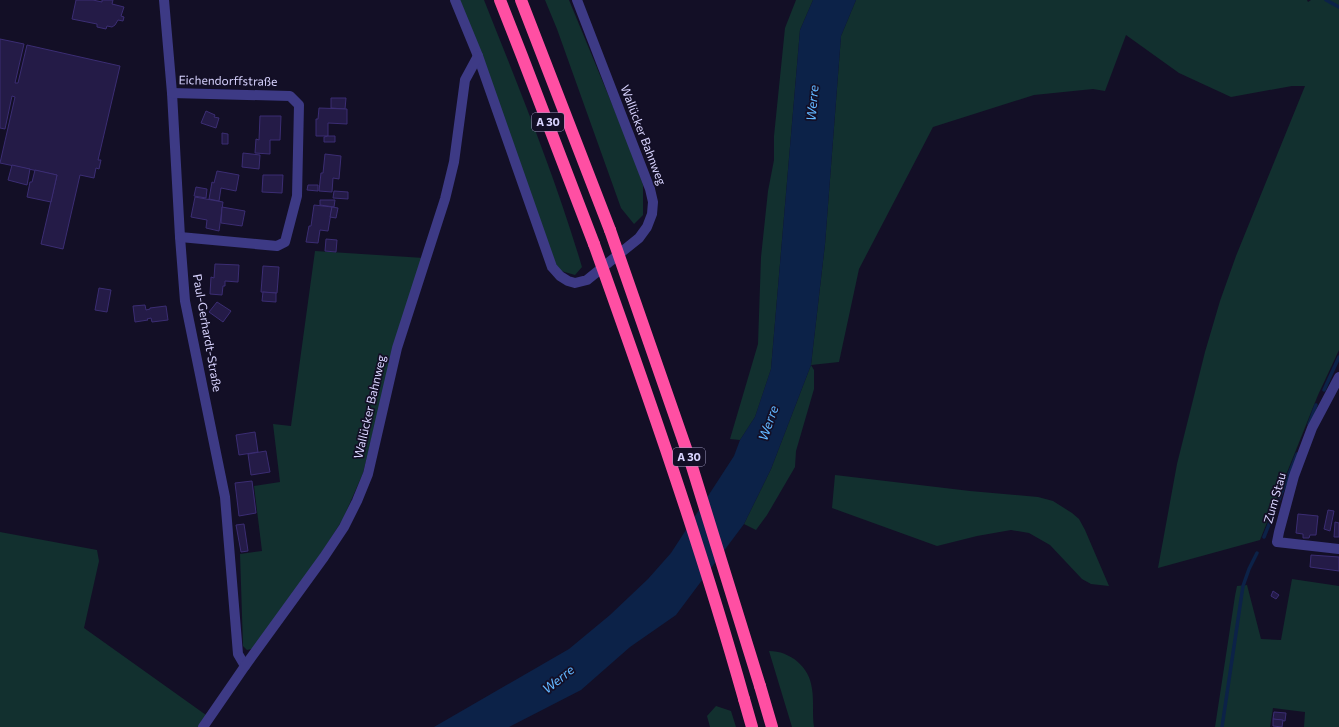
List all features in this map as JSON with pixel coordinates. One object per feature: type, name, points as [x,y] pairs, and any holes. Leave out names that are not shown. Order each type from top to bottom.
[{"type":"highway","name":"A 30","points":[[500,0],[594,244],[655,415],[728,642],[752,727]]},
{"type":"highway","name":"A 30","points":[[521,0],[610,230],[689,457],[772,727]]},
{"type":"street","name":"Paul-Gerhardt-Straße","points":[[164,0],[172,93],[185,301],[225,497],[238,654],[245,666]]},
{"type":"street","name":"Wallücker Bahnweg","points":[[455,0],[478,56],[552,267],[560,276],[575,283],[587,280],[639,238],[647,227],[652,214],[653,202],[650,189],[577,0]]},
{"type":"street","name":"Wallücker Bahnweg","points":[[203,727],[324,557],[344,527],[357,501],[368,474],[397,348],[445,199],[454,162],[465,80],[478,56]]},
{"type":"street","name":"Eichendorffstraße","points":[[172,93],[290,96],[299,105],[297,196],[285,242],[276,246],[180,237]]},
{"type":"street","name":"Zum Stau","points":[[1339,376],[1312,428],[1294,476],[1277,542],[1339,549]]},
{"type":"green space","points":[[458,0],[484,0],[536,132],[560,199],[582,267],[575,275],[561,271],[555,264]]},
{"type":"green space","points":[[545,0],[569,0],[633,155],[643,185],[643,215],[634,224],[621,208],[557,29]]},
{"type":"green space","points":[[796,0],[813,0],[800,30],[771,369],[755,417],[740,440],[730,439],[758,344],[761,257],[768,191],[774,160],[774,136],[785,28]]},
{"type":"green space","points":[[856,0],[1307,0],[1308,2],[1311,0],[1339,0],[1339,350],[1318,395],[1260,540],[1158,568],[1177,464],[1205,352],[1220,301],[1236,256],[1305,86],[1292,86],[1231,97],[1179,73],[1126,35],[1105,91],[1093,89],[1034,95],[933,127],[859,269],[839,362],[811,365],[825,244],[841,36]]},
{"type":"green space","points":[[315,251],[424,258],[374,428],[363,473],[343,519],[313,566],[255,648],[247,650],[243,646],[240,554],[262,551],[254,486],[280,482],[273,424],[291,426]]},
{"type":"green space","points":[[811,365],[814,370],[814,389],[796,451],[795,467],[767,515],[756,530],[744,524],[771,469]]},
{"type":"green space","points":[[835,475],[970,491],[1038,497],[1053,501],[1079,519],[1109,586],[1091,584],[1082,579],[1050,545],[1029,533],[1011,530],[977,536],[937,546],[832,508]]},
{"type":"green space","points":[[0,532],[97,550],[99,561],[84,628],[206,715],[198,727],[0,727]]},
{"type":"green space","points":[[1292,579],[1339,586],[1339,727],[1304,727],[1305,712],[1273,708],[1270,727],[1215,727],[1237,586],[1247,585],[1261,639],[1281,640]]},
{"type":"green space","points":[[769,651],[791,657],[803,667],[810,681],[813,694],[814,727],[792,727]]},
{"type":"green space","points":[[716,706],[731,711],[736,727],[710,727],[707,716]]},
{"type":"water","name":"Werre","points":[[813,0],[856,0],[841,36],[825,244],[811,365],[771,469],[744,524],[676,615],[630,647],[581,690],[509,727],[434,727],[569,649],[610,615],[648,579],[671,553],[734,456],[740,440],[755,417],[771,369],[800,30]]},
{"type":"building","points":[[76,0],[93,0],[102,2],[102,0],[113,0],[112,4],[124,7],[121,16],[124,17],[123,21],[118,20],[115,25],[112,27],[107,26],[106,29],[97,27],[97,24],[72,19]]},
{"type":"building","points":[[0,39],[24,44],[15,83],[18,83],[27,45],[120,66],[98,160],[101,160],[99,169],[96,168],[94,178],[80,175],[63,249],[41,244],[57,175],[0,163],[15,97],[12,96],[5,129],[0,128]]},
{"type":"building","points":[[331,98],[346,98],[345,109],[331,108]]},
{"type":"building","points":[[319,108],[347,109],[347,124],[328,123],[328,136],[316,136],[316,119],[318,119]]},
{"type":"building","points":[[206,111],[215,115],[214,117],[219,118],[216,128],[201,123]]},
{"type":"building","points":[[260,116],[281,116],[280,140],[270,140],[270,154],[255,153],[256,139],[259,140]]},
{"type":"building","points":[[222,133],[228,134],[228,144],[222,144]]},
{"type":"building","points":[[335,136],[335,142],[324,142],[324,137]]},
{"type":"building","points":[[243,153],[260,155],[259,169],[242,167]]},
{"type":"building","points":[[325,154],[341,156],[339,179],[333,178],[332,192],[319,191]]},
{"type":"building","points":[[12,165],[30,169],[27,185],[8,180]]},
{"type":"building","points":[[35,170],[57,175],[51,202],[27,197],[30,182],[32,182]]},
{"type":"building","points":[[217,171],[239,175],[236,191],[221,188],[219,201],[209,199],[212,182],[214,183]]},
{"type":"building","points":[[263,175],[283,175],[282,193],[262,192]]},
{"type":"building","points":[[308,185],[318,185],[318,191],[307,190]]},
{"type":"building","points":[[196,187],[207,189],[206,198],[194,196]]},
{"type":"building","points":[[334,191],[348,192],[348,199],[333,198]]},
{"type":"building","points":[[195,197],[223,202],[219,231],[206,228],[207,220],[191,217]]},
{"type":"building","points":[[320,200],[335,200],[334,207],[320,205]]},
{"type":"building","points":[[314,205],[332,207],[328,231],[320,230],[318,243],[306,242],[309,226],[311,226]]},
{"type":"building","points":[[222,207],[245,211],[242,226],[221,223]]},
{"type":"building","points":[[332,207],[338,208],[336,218],[330,217]]},
{"type":"building","points":[[326,239],[337,240],[336,252],[325,251]]},
{"type":"building","points":[[215,264],[239,265],[238,282],[225,281],[222,295],[210,294],[211,277],[214,278]]},
{"type":"building","points":[[263,266],[279,267],[277,293],[261,292]]},
{"type":"building","points":[[99,288],[111,290],[107,312],[95,310]]},
{"type":"building","points":[[263,292],[276,293],[276,302],[262,301]]},
{"type":"building","points":[[217,302],[231,311],[223,322],[209,312]]},
{"type":"building","points":[[145,305],[146,310],[166,306],[168,320],[152,322],[151,318],[147,319],[148,320],[135,322],[133,306]]},
{"type":"building","points":[[255,432],[258,452],[239,455],[236,435]]},
{"type":"building","points":[[266,451],[270,472],[251,475],[248,454]]},
{"type":"building","points":[[252,481],[256,513],[239,516],[235,483]]},
{"type":"building","points":[[1328,510],[1334,511],[1330,531],[1324,529]]},
{"type":"building","points":[[1298,514],[1318,516],[1316,535],[1310,535],[1309,538],[1303,538],[1303,534],[1296,533]]},
{"type":"building","points":[[1335,522],[1339,523],[1339,537],[1334,537]]},
{"type":"building","points":[[244,524],[248,551],[241,552],[236,525]]},
{"type":"building","points":[[1311,555],[1339,557],[1339,571],[1310,567]]},
{"type":"building","points":[[1273,591],[1279,595],[1276,599],[1271,596]]},
{"type":"building","points":[[1274,712],[1286,713],[1285,721],[1273,719]]},
{"type":"building","points":[[1273,719],[1283,720],[1282,727],[1273,726]]},
{"type":"waterway","points":[[1326,0],[1339,7]]},
{"type":"waterway","points":[[1324,390],[1339,357]]},
{"type":"waterway","points":[[1309,424],[1316,405]]},
{"type":"waterway","points":[[1264,537],[1297,454]]},
{"type":"waterway","points":[[1222,727],[1243,586],[1257,553]]}]
